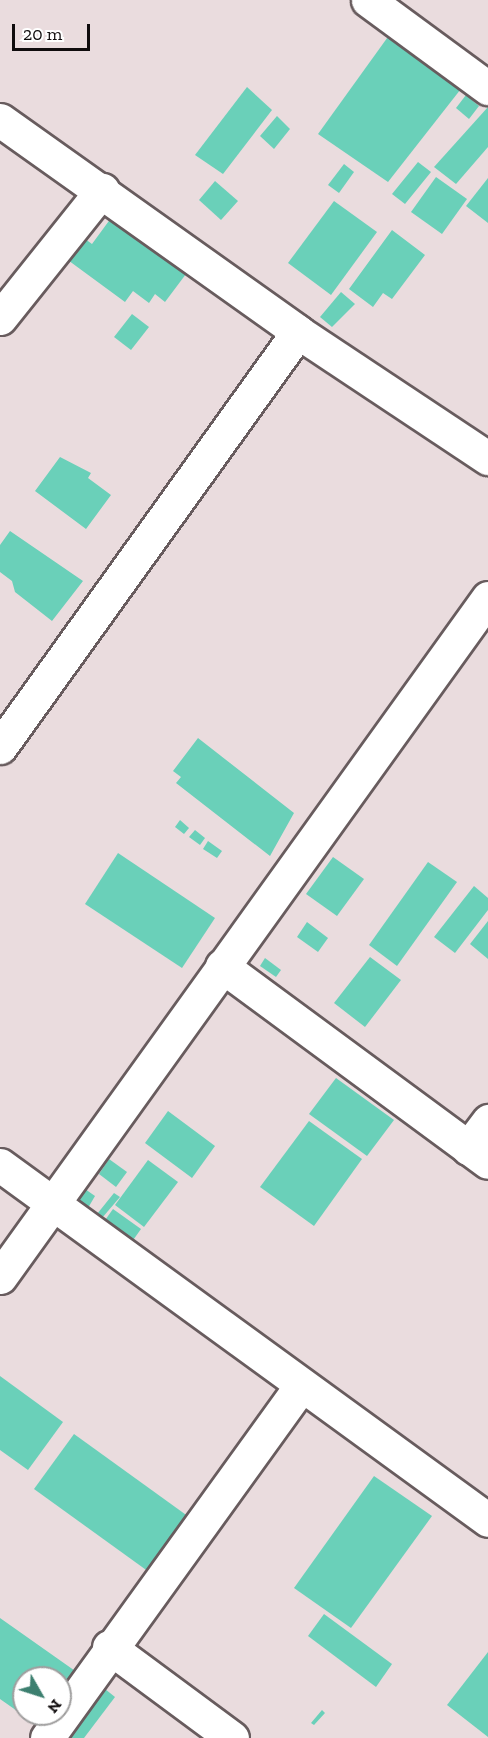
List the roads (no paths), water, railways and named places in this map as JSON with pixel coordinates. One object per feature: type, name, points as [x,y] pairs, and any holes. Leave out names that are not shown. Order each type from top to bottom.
[{"type":"street","points":[[368,0],[488,88]]},
{"type":"street","points":[[0,120],[102,190],[298,332],[488,458]]},
{"type":"street","points":[[0,318],[102,190]]},
{"type":"street","points":[[0,747],[298,332]]},
{"type":"street","points":[[0,1277],[488,598]]},
{"type":"street","points":[[222,966],[478,1155],[488,1120]]},
{"type":"street","points":[[0,1165],[488,1520]]},
{"type":"street","points":[[47,1738],[109,1647],[302,1385]]},
{"type":"street","points":[[109,1647],[232,1738]]}]
